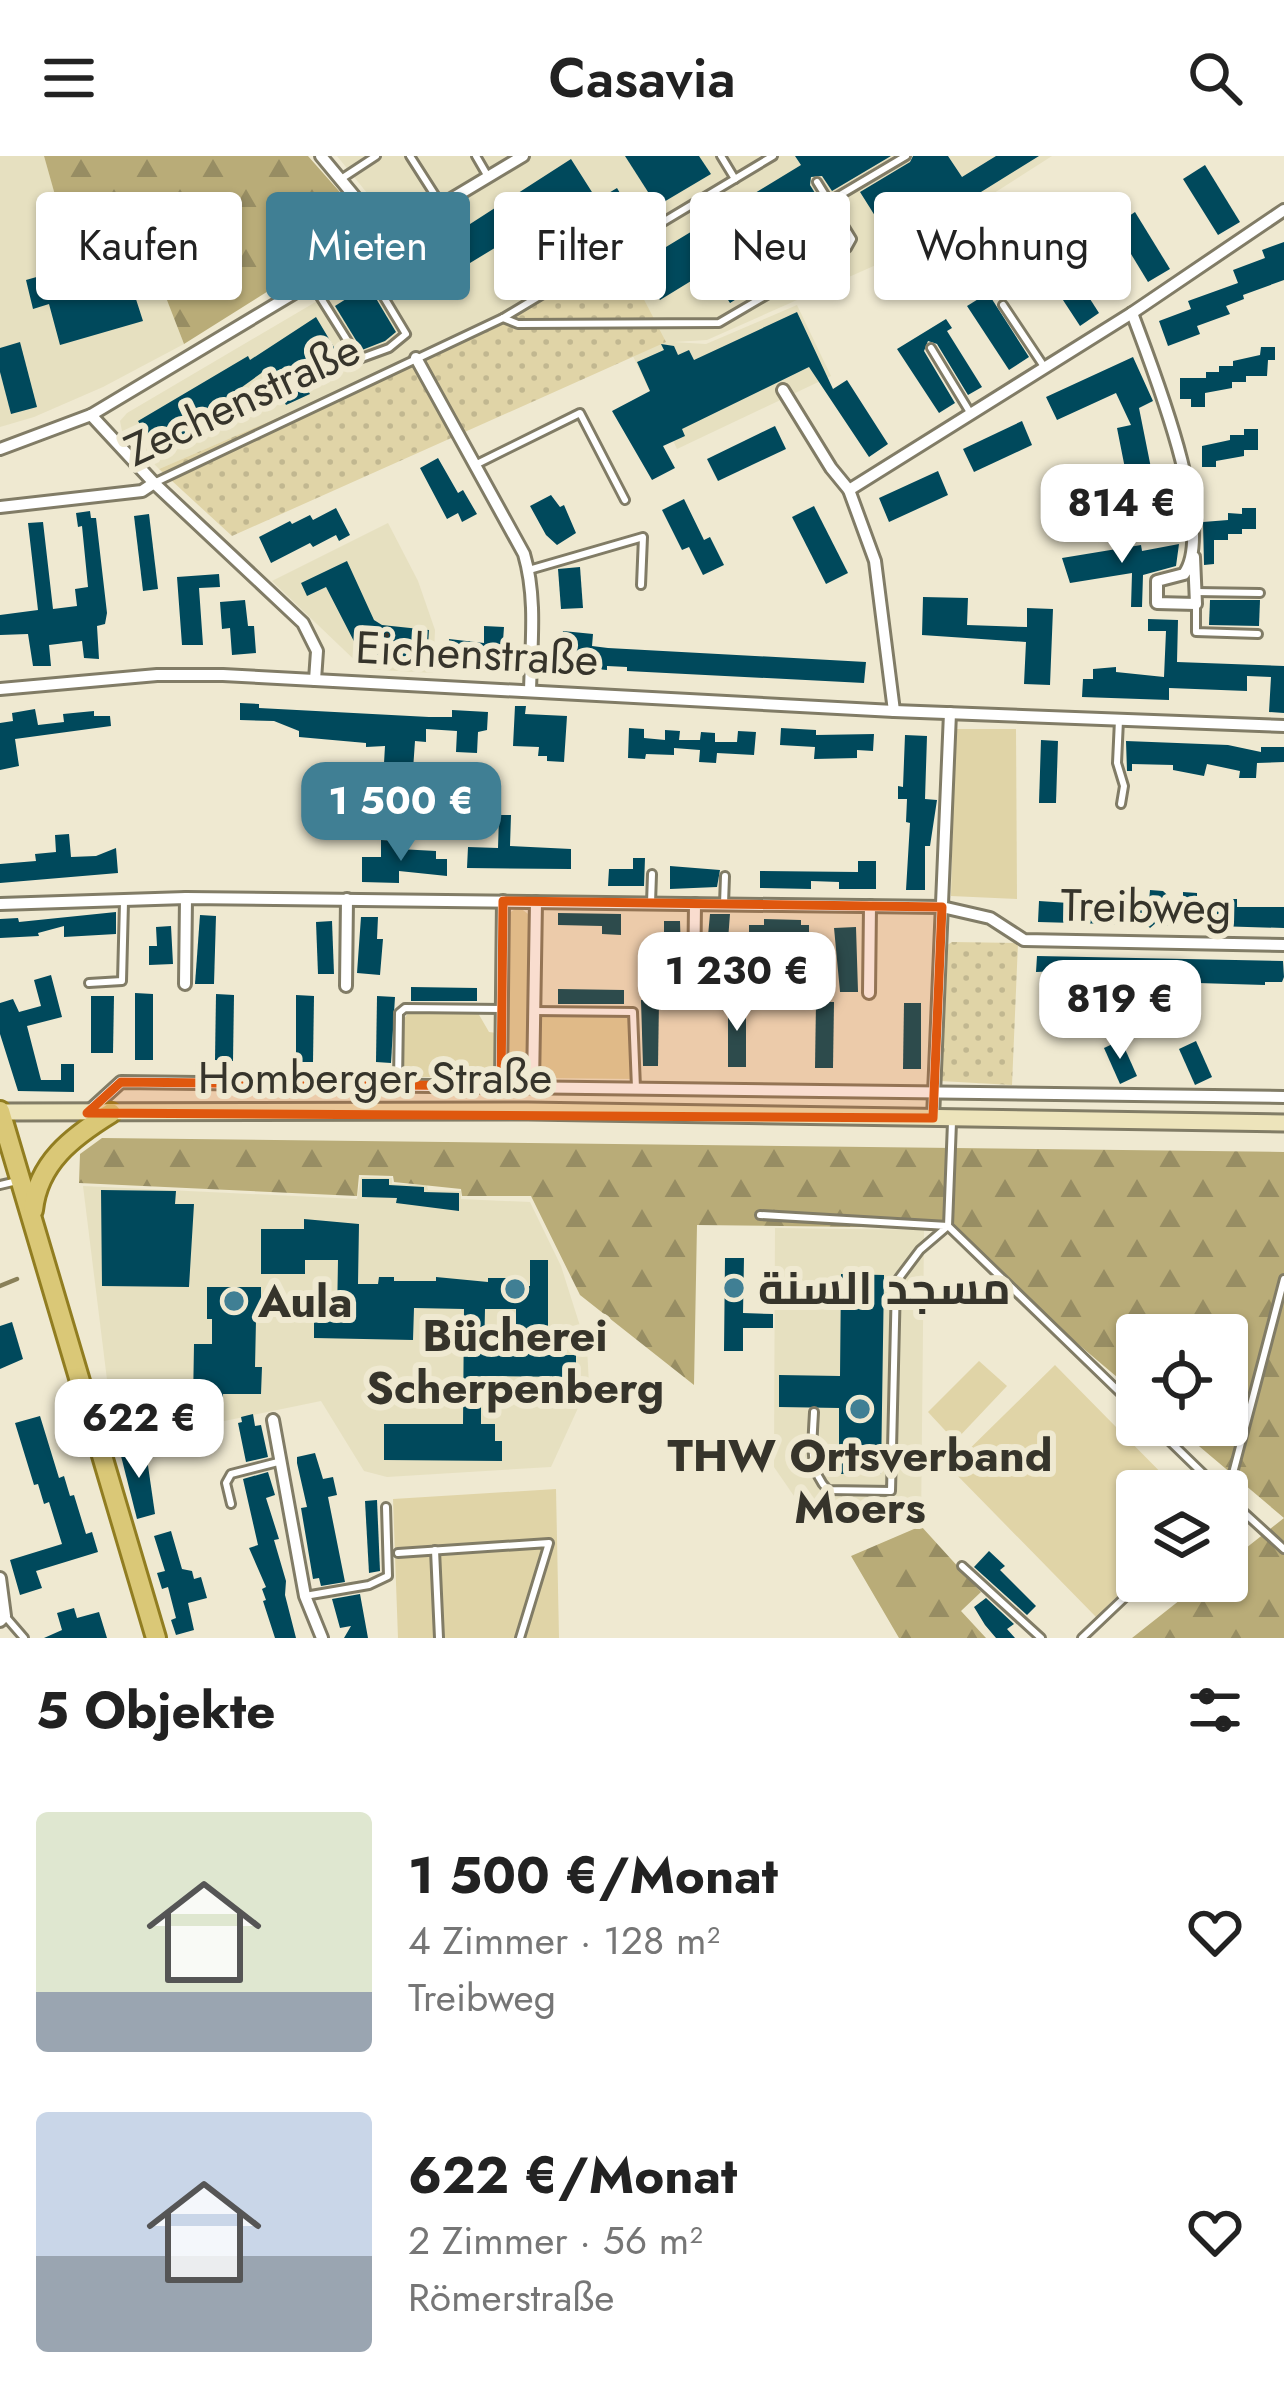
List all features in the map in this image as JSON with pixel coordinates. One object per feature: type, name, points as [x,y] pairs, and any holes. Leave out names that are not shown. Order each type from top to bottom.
[{"type":"main road","name":"Homberger Straße","points":[[0,1111],[528,1111],[1284,1123]]},
{"type":"main road","points":[[0,1111],[156,1638]]},
{"type":"main road","points":[[32,1221],[38,1187],[49,1164],[71,1140],[111,1113]]},
{"type":"street","points":[[321,156],[352,192]]},
{"type":"street","points":[[465,192],[523,156]]},
{"type":"street","points":[[849,490],[1132,313],[1284,210]]},
{"type":"street","points":[[0,449],[91,415],[285,300]]},
{"type":"street","points":[[1132,313],[1178,446],[1194,557],[1196,598],[1157,603],[1157,581],[1184,574],[1194,557]]},
{"type":"street","points":[[416,358],[524,554],[532,606],[530,692]]},
{"type":"street","points":[[783,389],[849,490],[880,560],[894,711]]},
{"type":"street","points":[[91,415],[154,483],[303,623],[316,651],[315,680]]},
{"type":"street","name":"Zechenstraße","points":[[0,507],[142,491],[154,483]]},
{"type":"street","name":"Eichenstraße","points":[[0,689],[157,675],[1284,726]]},
{"type":"street","points":[[933,1118],[950,713]]},
{"type":"street","points":[[185,983],[186,898]]},
{"type":"street","name":"Treibweg","points":[[0,904],[186,898],[942,907],[990,918],[1024,940],[1284,945]]},
{"type":"street","points":[[346,986],[347,899]]},
{"type":"street","name":"Homberger Straße","points":[[500,1085],[503,901]]},
{"type":"street","name":"Homberger Straße","points":[[533,1086],[536,902]]},
{"type":"street","points":[[694,990],[695,904]]},
{"type":"street","points":[[869,993],[870,906]]},
{"type":"street","name":"Homberger Straße","points":[[87,1113],[121,1082],[1284,1097]]},
{"type":"street","points":[[273,1420],[305,1596],[322,1638]]},
{"type":"street","points":[[0,1578],[3,1618]]},
{"type":"lane","points":[[341,179],[376,156]]},
{"type":"lane","points":[[410,156],[433,192]]},
{"type":"lane","points":[[476,156],[488,178]]},
{"type":"lane","points":[[721,156],[735,179]]},
{"type":"lane","name":"Zechenstraße","points":[[154,483],[503,318],[773,156]]},
{"type":"lane","points":[[845,192],[906,156]]},
{"type":"lane","points":[[817,182],[824,192]]},
{"type":"lane","points":[[322,300],[359,359],[400,342],[406,334],[386,300]]},
{"type":"lane","points":[[503,318],[518,324],[719,323],[758,300]]},
{"type":"lane","points":[[1003,305],[1045,368]]},
{"type":"lane","points":[[931,348],[971,414]]},
{"type":"lane","points":[[475,465],[580,413],[625,500]]},
{"type":"lane","points":[[529,569],[643,537],[640,585]]},
{"type":"lane","points":[[1258,634],[1196,632],[1196,598],[1260,593]]},
{"type":"lane","points":[[1119,720],[1121,804]]},
{"type":"lane","points":[[651,903],[652,874]]},
{"type":"lane","points":[[724,876],[724,904]]},
{"type":"lane","points":[[89,982],[122,981],[124,898]]},
{"type":"lane","points":[[398,1084],[399,1013],[405,1008],[502,1009]]},
{"type":"lane","points":[[534,1011],[633,1012],[636,1088]]},
{"type":"lane","points":[[814,1412],[813,1456],[820,1482],[828,1490],[891,1491],[896,1282],[920,1250],[948,1226],[952,1118]]},
{"type":"lane","points":[[0,1185],[20,1181]]},
{"type":"lane","points":[[760,1215],[948,1226],[1116,1389]]},
{"type":"lane","points":[[1228,1470],[1284,1279]]},
{"type":"lane","points":[[1174,1446],[1199,1470]]},
{"type":"lane","points":[[231,1504],[226,1483],[231,1474],[282,1461]]},
{"type":"lane","points":[[305,1596],[369,1585],[388,1576],[386,1507]]},
{"type":"lane","points":[[1248,1517],[1284,1550]]},
{"type":"lane","points":[[398,1553],[549,1543],[520,1638]]},
{"type":"lane","points":[[435,1550],[439,1638]]},
{"type":"lane","points":[[962,1566],[1041,1638]]},
{"type":"lane","points":[[1082,1638],[1120,1602]]},
{"type":"lane","points":[[3,1618],[24,1638]]},
{"type":"highlighted area","points":[[503,901],[942,907],[933,1118],[87,1113],[121,1082],[501,1086]]},
{"type":"shaded area","points":[[0,156],[44,156],[54,192],[36,192],[36,300],[167,300],[184,344],[103,387],[0,427]]},
{"type":"shaded area","points":[[337,156],[1052,156],[996,192],[874,192],[874,266],[850,277],[850,192],[690,192],[690,300],[797,300],[707,340],[674,342],[706,344],[797,305],[831,376],[677,449],[623,335],[416,358],[159,469],[122,431],[120,421],[127,413],[319,300],[470,300],[470,192],[366,192]]},
{"type":"shaded area","points":[[537,300],[644,300],[666,342],[232,536],[159,469]]},
{"type":"shaded area","points":[[388,523],[418,581],[435,630],[433,673],[364,669],[272,581]]},
{"type":"shaded area","points":[[955,729],[1016,729],[1017,899],[951,896]]},
{"type":"shaded area","points":[[519,907],[532,917],[527,1079],[505,1075],[507,914]]},
{"type":"shaded area","points":[[952,942],[1018,943],[1012,1085],[940,1081],[946,946]]},
{"type":"shaded area","points":[[408,1013],[478,1013],[489,1032],[497,1033],[496,1070],[486,1077],[401,1077],[402,1022]]},
{"type":"shaded area","points":[[540,1015],[629,1018],[632,1079],[540,1078]]},
{"type":"shaded area","points":[[361,1177],[461,1191],[461,1199],[530,1202],[561,1266],[587,1348],[589,1384],[551,1467],[387,1477],[364,1471],[321,1401],[122,1442],[111,1412],[83,1186],[357,1199]]},
{"type":"shaded area","points":[[775,1228],[924,1230],[921,1524],[812,1522],[774,1467]]},
{"type":"shaded area","points":[[979,1361],[1007,1386],[955,1441],[928,1412]]},
{"type":"shaded area","points":[[1055,1365],[1116,1427],[1116,1446],[1135,1446],[1158,1470],[1116,1470],[1116,1597],[1096,1617],[950,1468]]},
{"type":"shaded area","points":[[556,1489],[559,1638],[398,1638],[393,1499]]},
{"type":"green space","points":[[44,156],[308,156],[340,192],[266,192],[266,292],[184,344],[167,300],[242,300],[242,192],[54,192]]},
{"type":"green space","points":[[102,1138],[1284,1152],[1284,1518],[1248,1488],[1248,1470],[1227,1470],[1199,1446],[1248,1446],[1248,1314],[1116,1314],[1116,1376],[941,1228],[697,1225],[694,1385],[580,1295],[531,1196],[462,1196],[461,1189],[394,1182],[393,1176],[359,1175],[357,1196],[79,1183],[80,1154]]},
{"type":"green space","points":[[1284,1518],[1284,1638],[1132,1638],[1177,1602],[1248,1602],[1248,1546]]},
{"type":"green space","points":[[921,1526],[981,1592],[961,1611],[986,1638],[899,1638],[851,1556]]},
{"type":"building","points":[[625,156],[699,156],[711,174],[666,201],[666,192],[648,192]]},
{"type":"building","points":[[795,156],[891,156],[832,191],[822,176],[811,177],[814,192],[757,192],[801,165]]},
{"type":"building","points":[[913,156],[948,156],[962,177],[996,156],[1039,156],[981,192],[874,192],[874,214],[860,192]]},
{"type":"building","points":[[571,159],[592,192],[520,192]]},
{"type":"building","points":[[1205,165],[1240,222],[1218,235],[1183,179]]},
{"type":"building","points":[[494,209],[494,248],[470,263],[470,224]]},
{"type":"building","points":[[1135,212],[1170,269],[1148,282],[1131,254],[1131,215]]},
{"type":"building","points":[[690,232],[690,282],[666,296],[666,247]]},
{"type":"building","points":[[1284,242],[1284,280],[1243,295],[1244,299],[1226,306],[1230,314],[1197,326],[1200,334],[1168,346],[1159,321],[1191,309],[1188,301],[1238,283],[1233,270],[1265,258],[1262,250]]},
{"type":"building","points":[[36,277],[36,300],[136,300],[143,321],[60,345],[49,304],[33,309],[26,280]]},
{"type":"building","points":[[344,300],[377,300],[396,332],[362,350],[335,306]]},
{"type":"building","points":[[977,300],[992,300],[1029,357],[1009,370],[967,306]]},
{"type":"building","points":[[1063,300],[1091,300],[1099,313],[1080,326]]},
{"type":"building","points":[[797,312],[833,389],[847,380],[888,444],[869,457],[809,367],[682,429],[685,436],[663,446],[675,468],[652,480],[612,411],[650,391],[637,362],[664,350],[661,344],[674,346],[678,355],[689,350],[694,360]]},
{"type":"building","points":[[316,317],[347,369],[332,377],[326,366],[302,381],[310,394],[286,405],[267,369],[224,400],[234,417],[183,446],[177,435],[154,448],[138,421],[248,356],[250,360]]},
{"type":"building","points":[[946,319],[952,328],[947,331],[982,387],[968,395],[937,344],[928,341],[924,351],[955,403],[939,413],[897,349]]},
{"type":"building","points":[[20,342],[37,407],[11,414],[0,372],[0,348]]},
{"type":"building","points":[[1261,347],[1275,347],[1267,376],[1246,376],[1246,382],[1232,382],[1232,388],[1205,393],[1205,407],[1191,407],[1191,399],[1180,399],[1180,378],[1206,378],[1206,372],[1219,372],[1219,366],[1233,366],[1233,361],[1260,355]]},
{"type":"building","points":[[1133,357],[1153,401],[1139,408],[1161,518],[1136,524],[1117,428],[1131,425],[1116,393],[1057,420],[1046,397]]},
{"type":"building","points":[[1022,421],[1032,445],[974,472],[963,449]]},
{"type":"building","points":[[775,426],[786,449],[718,481],[707,459]]},
{"type":"building","points":[[1244,429],[1258,429],[1258,450],[1216,461],[1216,467],[1202,467],[1202,446],[1244,435]]},
{"type":"building","points":[[438,458],[477,514],[462,522],[458,513],[447,519],[420,468]]},
{"type":"building","points":[[938,471],[948,495],[889,522],[879,498]]},
{"type":"building","points":[[551,495],[560,507],[564,505],[576,533],[557,545],[530,506]]},
{"type":"building","points":[[684,499],[704,540],[710,537],[724,565],[703,575],[689,547],[682,550],[662,510]]},
{"type":"building","points":[[814,506],[848,573],[826,584],[792,517]]},
{"type":"building","points":[[336,508],[350,535],[339,541],[336,535],[313,547],[310,543],[271,563],[259,537],[290,521],[310,515],[313,520]]},
{"type":"building","points":[[1242,508],[1256,508],[1256,529],[1214,540],[1214,564],[1204,565],[1203,522],[1228,520],[1228,513],[1242,514]]},
{"type":"building","points":[[90,511],[91,518],[96,518],[107,613],[105,624],[97,626],[99,659],[84,658],[82,641],[49,645],[51,666],[33,666],[28,634],[0,635],[0,615],[38,610],[28,523],[43,522],[53,609],[77,606],[75,589],[88,587],[82,526],[78,527],[76,513]]},
{"type":"building","points":[[149,514],[158,589],[143,591],[134,516]]},
{"type":"building","points":[[1179,544],[1176,566],[1143,575],[1142,607],[1131,607],[1132,573],[1070,583],[1062,558],[1141,545],[1142,551]]},
{"type":"building","points":[[347,561],[374,620],[429,630],[427,660],[360,653],[326,587],[307,596],[301,583]]},
{"type":"building","points":[[580,567],[583,608],[561,609],[558,569]]},
{"type":"building","points":[[219,574],[220,587],[199,588],[203,645],[182,645],[177,577]]},
{"type":"building","points":[[923,597],[968,598],[967,625],[1027,627],[1027,608],[1053,609],[1050,685],[1024,684],[1026,642],[922,635]]},
{"type":"building","points":[[245,600],[256,653],[232,655],[230,628],[222,629],[220,602]]},
{"type":"building","points":[[1210,600],[1260,600],[1259,626],[1209,625]]},
{"type":"building","points":[[1148,619],[1178,620],[1177,662],[1284,666],[1284,713],[1269,712],[1271,677],[1247,676],[1247,691],[1169,688],[1169,700],[1082,697],[1083,679],[1093,679],[1093,669],[1116,667],[1116,672],[1164,677],[1166,631],[1148,631]]},
{"type":"building","points":[[484,626],[504,627],[502,655],[496,654],[487,663],[448,661],[449,639],[484,643]]},
{"type":"building","points":[[563,631],[593,634],[592,646],[608,648],[866,662],[864,683],[572,667],[572,662],[562,661],[559,652]]},
{"type":"building","points":[[240,703],[429,717],[452,717],[452,710],[488,712],[487,730],[478,732],[477,753],[456,752],[457,731],[426,729],[426,742],[415,741],[413,770],[398,770],[398,780],[383,780],[385,746],[299,737],[299,731],[274,721],[240,720]]},
{"type":"building","points":[[515,706],[526,706],[525,714],[567,716],[564,762],[538,756],[539,747],[513,746]]},
{"type":"building","points":[[35,709],[38,725],[64,722],[63,714],[94,711],[94,716],[110,716],[111,726],[15,739],[19,766],[0,770],[0,723],[13,721],[12,713]]},
{"type":"building","points":[[629,728],[644,729],[644,738],[665,740],[665,730],[680,731],[679,740],[700,740],[701,732],[715,733],[715,742],[737,742],[738,731],[756,732],[754,755],[717,753],[716,763],[699,762],[700,750],[674,748],[674,755],[628,758]]},
{"type":"building","points":[[781,728],[816,730],[816,735],[874,734],[873,751],[857,750],[857,758],[814,759],[815,747],[780,745]]},
{"type":"building","points":[[905,735],[927,736],[925,799],[937,800],[930,846],[925,846],[925,890],[906,890],[910,823],[906,822],[907,799],[898,799],[898,786],[903,787]]},
{"type":"building","points":[[1041,740],[1058,741],[1056,803],[1039,803]]},
{"type":"building","points":[[1126,741],[1228,745],[1261,752],[1261,747],[1284,747],[1284,762],[1257,763],[1256,778],[1239,778],[1240,771],[1207,764],[1204,776],[1173,770],[1173,765],[1132,764],[1132,771],[1127,771]]},
{"type":"building","points":[[499,815],[511,815],[510,846],[571,849],[571,869],[467,868],[468,847],[498,848]]},
{"type":"building","points":[[69,834],[71,857],[96,856],[116,848],[118,873],[0,883],[0,864],[36,861],[35,854],[56,852],[55,835]]},
{"type":"building","points":[[381,840],[399,841],[399,849],[436,851],[436,859],[447,859],[447,876],[399,871],[399,883],[362,882],[362,857],[381,857]]},
{"type":"building","points":[[633,858],[645,858],[644,886],[608,886],[609,869],[633,869]]},
{"type":"building","points":[[858,861],[876,861],[876,889],[839,889],[839,882],[811,881],[811,889],[760,888],[760,871],[858,872]]},
{"type":"building","points":[[670,866],[720,870],[717,887],[670,889]]},
{"type":"building","points":[[1150,890],[1163,891],[1183,910],[1183,892],[1197,893],[1197,904],[1227,904],[1227,899],[1237,899],[1237,907],[1284,907],[1284,928],[1215,926],[1216,921],[1174,921],[1163,928],[1157,922],[1150,928],[1038,922],[1039,901],[1143,908]]},
{"type":"building","points":[[116,912],[116,934],[64,937],[64,926],[39,936],[0,938],[0,919],[18,918],[19,922]]},
{"type":"building","points":[[558,913],[621,914],[621,935],[602,934],[602,926],[558,925]]},
{"type":"building","points":[[710,914],[730,914],[727,953],[732,953],[730,968],[743,969],[743,981],[704,979]]},
{"type":"building","points":[[200,915],[216,916],[214,984],[195,984]]},
{"type":"building","points":[[361,917],[378,917],[377,939],[383,939],[380,975],[357,973]]},
{"type":"building","points":[[764,919],[801,920],[801,925],[809,925],[809,937],[782,941],[782,945],[749,944],[749,925],[764,925]]},
{"type":"building","points":[[332,921],[334,974],[318,974],[316,922]]},
{"type":"building","points":[[664,921],[680,921],[682,990],[667,990],[666,961],[657,961],[656,943],[664,943]]},
{"type":"building","points":[[171,926],[173,964],[149,965],[149,946],[157,946],[156,927]]},
{"type":"building","points":[[856,927],[858,992],[840,992],[834,928]]},
{"type":"building","points":[[1037,956],[1283,961],[1284,977],[1282,982],[1265,985],[1130,981],[1130,976],[1086,974],[1086,970],[1036,972]]},
{"type":"building","points":[[51,975],[62,1017],[27,1026],[41,1080],[61,1080],[61,1064],[74,1064],[74,1092],[18,1091],[0,1034],[0,1003],[13,999],[19,1012],[41,1006],[34,980]]},
{"type":"building","points":[[411,987],[477,988],[477,1001],[411,1001]]},
{"type":"building","points":[[558,989],[624,990],[624,1004],[558,1004]]},
{"type":"building","points":[[135,993],[153,994],[153,1060],[135,1060]]},
{"type":"building","points":[[216,994],[234,995],[233,1061],[215,1060]]},
{"type":"building","points":[[296,995],[314,996],[313,1062],[296,1062]]},
{"type":"building","points":[[91,996],[114,996],[113,1053],[91,1053]]},
{"type":"building","points":[[377,996],[395,997],[391,1063],[376,1062]]},
{"type":"building","points":[[641,1000],[659,1000],[658,1066],[643,1066]]},
{"type":"building","points":[[728,1001],[746,1001],[746,1067],[728,1067]]},
{"type":"building","points":[[816,1002],[834,1002],[833,1068],[815,1068]]},
{"type":"building","points":[[904,1003],[921,1003],[921,1069],[903,1069]]},
{"type":"building","points":[[1121,1040],[1137,1076],[1120,1084],[1104,1048]]},
{"type":"building","points":[[1196,1041],[1212,1077],[1195,1085],[1179,1049]]},
{"type":"building","points":[[362,1179],[389,1179],[389,1185],[424,1187],[424,1192],[459,1193],[459,1211],[396,1203],[397,1198],[362,1197]]},
{"type":"building","points":[[101,1190],[176,1191],[175,1204],[194,1204],[189,1287],[102,1286]]},
{"type":"building","points":[[304,1219],[359,1224],[358,1284],[378,1284],[379,1277],[436,1281],[436,1277],[488,1282],[488,1278],[507,1278],[507,1286],[530,1286],[530,1260],[548,1260],[548,1355],[576,1355],[576,1377],[481,1376],[481,1424],[495,1424],[495,1441],[502,1441],[502,1461],[384,1460],[384,1424],[463,1424],[464,1309],[414,1308],[413,1340],[314,1338],[314,1317],[337,1318],[338,1260],[305,1260],[305,1274],[261,1274],[261,1229],[304,1229]],"holes":[[[485,1309],[516,1309],[516,1355],[484,1355]]]},
{"type":"building","points":[[725,1258],[744,1258],[743,1313],[773,1314],[773,1328],[743,1328],[743,1351],[724,1351]]},
{"type":"building","points":[[841,1274],[884,1275],[881,1474],[839,1474],[839,1408],[779,1407],[779,1375],[840,1376]]},
{"type":"building","points":[[207,1287],[261,1287],[255,1367],[262,1367],[261,1394],[223,1394],[223,1404],[193,1403],[194,1344],[212,1344]]},
{"type":"building","points":[[12,1322],[23,1359],[0,1369],[0,1326]]},
{"type":"building","points":[[253,1414],[255,1426],[261,1425],[268,1457],[246,1462],[238,1423],[241,1417]]},
{"type":"building","points":[[40,1416],[59,1478],[64,1476],[86,1534],[92,1532],[98,1552],[36,1571],[42,1588],[20,1595],[10,1560],[62,1544],[49,1502],[44,1504],[38,1484],[34,1485],[15,1423]]},
{"type":"building","points":[[145,1445],[155,1514],[137,1519],[120,1452]]},
{"type":"building","points":[[315,1453],[323,1479],[333,1477],[337,1495],[328,1497],[345,1582],[321,1586],[319,1578],[313,1579],[301,1508],[307,1507],[297,1463],[297,1457]]},
{"type":"building","points":[[268,1472],[275,1495],[266,1498],[279,1539],[274,1540],[296,1638],[275,1638],[263,1601],[266,1587],[249,1548],[258,1545],[243,1479]]},
{"type":"building","points":[[377,1500],[380,1571],[369,1573],[365,1501]]},
{"type":"building","points":[[171,1531],[182,1569],[192,1571],[194,1579],[201,1577],[207,1598],[188,1603],[194,1630],[176,1635],[168,1587],[162,1589],[157,1573],[165,1571],[154,1536]]},
{"type":"building","points":[[989,1551],[1005,1566],[1000,1570],[1036,1606],[1027,1615],[974,1567]]},
{"type":"building","points":[[360,1594],[368,1638],[344,1638],[351,1626],[340,1628],[332,1599]]},
{"type":"building","points":[[986,1598],[1014,1624],[1007,1629],[1015,1638],[996,1638],[985,1625],[974,1607]]},
{"type":"building","points":[[74,1608],[77,1618],[99,1612],[107,1638],[44,1638],[62,1630],[57,1613]]},
{"type":"waterway","points":[[0,1286],[17,1279]]},
{"type":"place","name":"مسجد السنة","points":[[734,1288]]},
{"type":"place","name":"Bücherei Scherpenberg","points":[[515,1289]]},
{"type":"place","name":"Aula","points":[[234,1301]]},
{"type":"place","name":"THW Ortsverband Moers","points":[[860,1409]]}]
